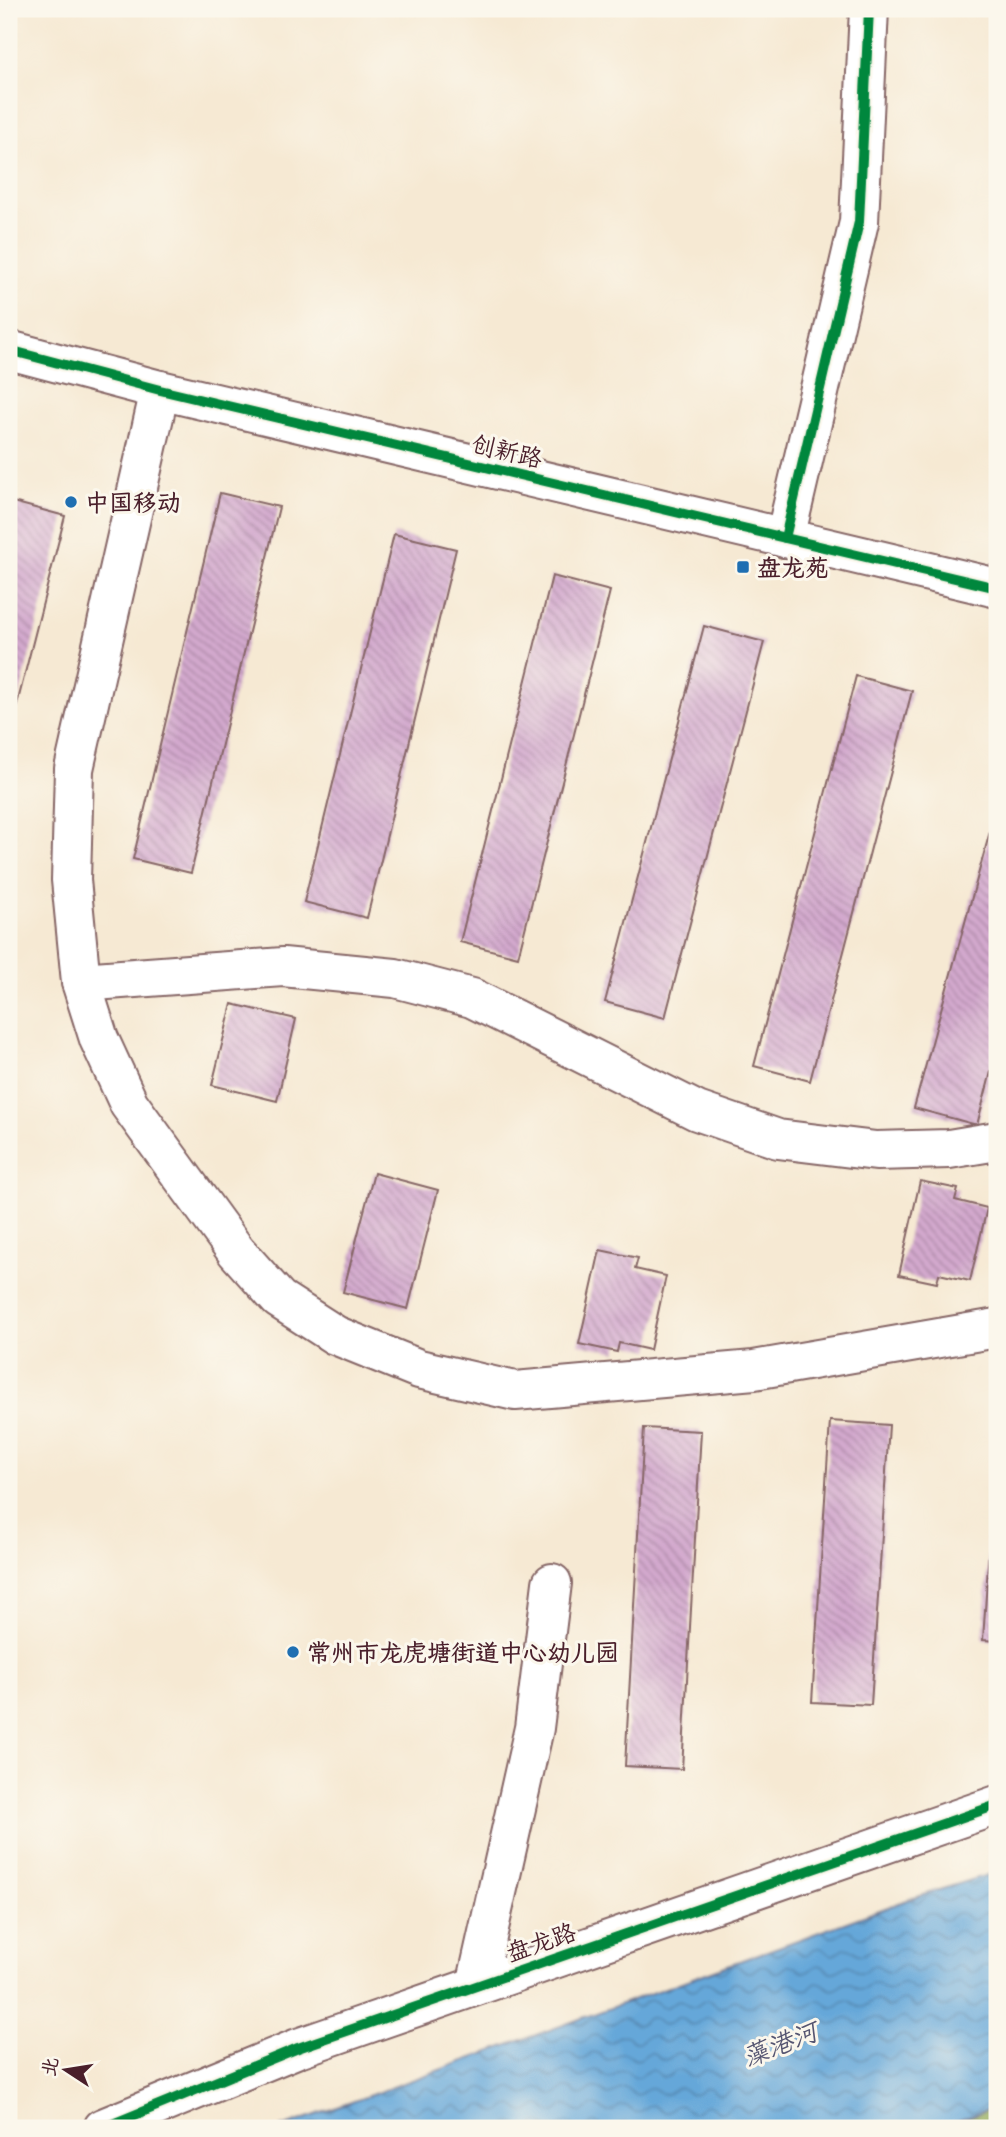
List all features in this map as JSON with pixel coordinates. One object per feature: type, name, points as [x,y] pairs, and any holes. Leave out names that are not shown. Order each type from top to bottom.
[{"type":"street","points":[[785,538],[859,222],[869,9]]},
{"type":"street","name":"创新路","points":[[9,350],[160,390],[997,588]]},
{"type":"street","points":[[160,390],[74,769],[71,880],[81,982],[100,1039],[129,1104],[236,1251],[279,1299],[335,1335],[419,1369],[515,1391],[754,1370],[997,1328]]},
{"type":"street","points":[[81,982],[283,967],[396,978],[472,998],[697,1111],[778,1139],[876,1151],[949,1149],[997,1141]]},
{"type":"street","points":[[476,1986],[534,1728],[552,1583]]},
{"type":"street","name":"盘龙路","points":[[103,2128],[298,2048],[997,1805]]},
{"type":"green space","points":[[997,2106],[997,2128],[939,2128]]},
{"type":"water","name":"藻港河","points":[[997,1872],[997,2106],[939,2128],[280,2128],[910,1899]]},
{"type":"building","points":[[220,493],[279,507],[191,873],[133,859]]},
{"type":"building","points":[[9,501],[65,516],[10,732],[9,732]]},
{"type":"building","points":[[394,534],[456,549],[367,918],[304,902]]},
{"type":"building","points":[[552,576],[610,591],[518,957],[460,942]]},
{"type":"building","points":[[704,626],[764,642],[665,1018],[605,1002]]},
{"type":"building","points":[[856,676],[912,691],[810,1081],[754,1066]]},
{"type":"building","points":[[997,806],[997,1049],[977,1125],[914,1108]]},
{"type":"building","points":[[232,1004],[296,1019],[277,1101],[212,1085]]},
{"type":"building","points":[[374,1173],[438,1190],[408,1309],[343,1292]]},
{"type":"building","points":[[920,1181],[958,1189],[955,1200],[987,1208],[970,1281],[939,1274],[937,1283],[899,1275]]},
{"type":"building","points":[[600,1250],[638,1258],[635,1269],[666,1276],[650,1350],[619,1343],[617,1352],[579,1344]]},
{"type":"building","points":[[830,1421],[889,1425],[871,1705],[812,1702]]},
{"type":"building","points":[[644,1428],[701,1431],[682,1769],[625,1766]]},
{"type":"building","points":[[997,1460],[997,1641],[983,1640]]},
{"type":"cycle path","points":[[785,538],[859,222],[869,9]]},
{"type":"cycle path","points":[[9,350],[160,390],[997,588]]},
{"type":"cycle path","points":[[103,2128],[298,2048],[997,1805]]},
{"type":"place","name":"中国移动","points":[[71,502]]},
{"type":"place","name":"盘龙苑","points":[[743,567]]},
{"type":"place","name":"常州市龙虎塘街道中心幼儿园","points":[[293,1652]]}]
